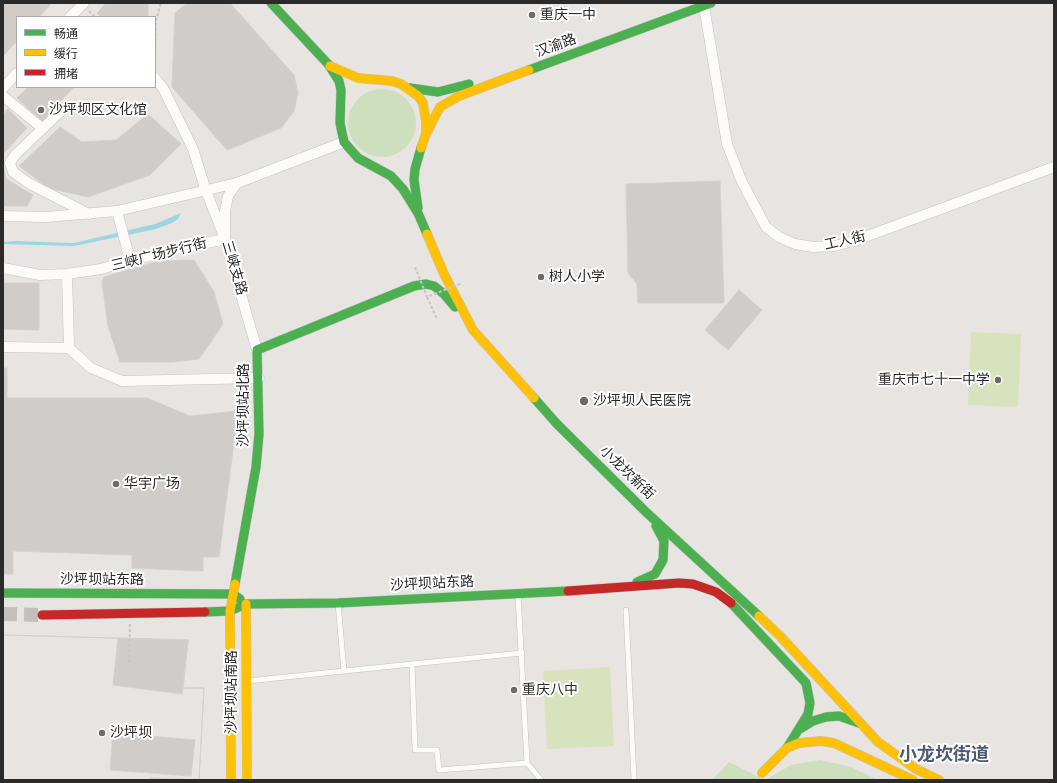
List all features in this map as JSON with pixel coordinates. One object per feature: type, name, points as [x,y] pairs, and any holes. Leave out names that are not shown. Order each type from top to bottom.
[{"type":"main road","name":"小龙坎新街","points":[[271,3],[328,65],[339,81],[341,90],[340,123],[344,142],[358,158],[391,176],[403,189],[418,213],[444,274],[473,330],[557,424],[646,512],[780,636],[859,722]]},
{"type":"main road","name":"汉渝路","points":[[426,134],[440,107],[459,96],[708,4]]},
{"type":"main road","name":"汉渝路","points":[[410,88],[429,92],[460,87],[656,13]]},
{"type":"main road","name":"小龙坎新街","points":[[328,65],[358,78],[392,81],[410,88],[423,103],[426,134],[415,169],[414,180],[418,213]]},
{"type":"main road","name":"沙坪坝站北路","points":[[230,611],[256,467],[259,434],[259,378],[257,350],[414,286],[426,284],[434,286],[444,294],[473,330]]},
{"type":"main road","points":[[619,586],[645,579],[655,574],[663,560],[664,541],[662,533],[646,512]]},
{"type":"main road","points":[[619,586],[679,583],[693,584],[716,592],[728,600],[806,683],[810,703],[808,714],[787,748],[762,773]]},
{"type":"main road","name":"沙坪坝站东路","points":[[42,615],[230,611],[246,604],[338,603],[518,594],[619,586]]},
{"type":"main road","name":"沙坪坝站东路","points":[[3,593],[232,594]]},
{"type":"main road","points":[[232,594],[246,604]]},
{"type":"main road","name":"沙坪坝站南路","points":[[246,604],[247,780]]},
{"type":"main road","name":"沙坪坝站南路","points":[[230,611],[231,780]]},
{"type":"main road","points":[[799,730],[813,721],[826,717],[839,716],[859,722],[891,753],[916,769],[939,780]]},
{"type":"main road","points":[[859,722],[887,767]]},
{"type":"main road","points":[[787,748],[798,742],[809,741],[834,743],[913,780]]},
{"type":"street","points":[[71,16],[84,3]]},
{"type":"street","name":"工人街","points":[[708,4],[727,144],[742,182],[766,227],[779,237],[795,244],[814,247],[834,246],[854,241],[1054,167]]},
{"type":"street","points":[[3,88],[16,75]]},
{"type":"street","name":"三峡广场步行街","points":[[3,268],[40,275],[67,274],[101,269],[130,260],[225,239],[206,191],[193,149],[163,88],[156,79]]},
{"type":"street","points":[[3,96],[42,128]]},
{"type":"street","points":[[60,112],[15,155],[10,163],[13,172],[30,184],[89,214]]},
{"type":"street","points":[[3,216],[46,217],[117,211],[237,184],[344,142]]},
{"type":"street","name":"三峡支路","points":[[237,184],[228,196],[225,211],[225,239],[257,350]]},
{"type":"street","points":[[117,211],[130,260]]},
{"type":"street","points":[[67,274],[69,348]]},
{"type":"street","points":[[3,347],[69,348],[91,368],[122,381],[259,378]]},
{"type":"lane","points":[[518,594],[528,763],[541,780]]},
{"type":"lane","points":[[338,603],[344,671]]},
{"type":"lane","points":[[626,610],[634,780]]},
{"type":"lane","points":[[246,681],[522,653]]},
{"type":"lane","points":[[412,664],[415,750],[437,750],[439,770],[528,763]]},
{"type":"path","points":[[156,20],[161,3]]},
{"type":"path","points":[[415,267],[437,319]]},
{"type":"path","points":[[427,296],[462,282]]},
{"type":"path","points":[[129,662],[131,613]]},
{"type":"green space","points":[[382,89],[395,92],[406,99],[413,110],[416,123],[413,136],[406,147],[395,154],[382,157],[369,154],[358,147],[351,136],[348,123],[351,110],[358,99],[369,92]]},
{"type":"green space","points":[[971,332],[1021,334],[1018,407],[968,405]]},
{"type":"green space","points":[[610,667],[614,746],[547,749],[543,671]]},
{"type":"green space","points":[[820,760],[851,767],[878,780],[765,780],[791,765]]},
{"type":"green space","points":[[729,762],[765,780],[712,780]]},
{"type":"water","points":[[181,213],[178,219],[172,223],[156,229],[74,246],[3,244],[3,242],[15,241],[74,243],[155,224]]},
{"type":"building","points":[[3,3],[52,3],[40,16],[16,16],[16,42],[3,56]]},
{"type":"building","points":[[106,3],[148,3],[148,16],[100,16],[97,13]]},
{"type":"building","points":[[187,3],[230,3],[294,75],[298,93],[294,111],[281,128],[227,150],[172,87],[175,13]]},
{"type":"building","name":"沙坪坝区文化馆","points":[[27,88],[73,88],[42,121],[17,98]]},
{"type":"building","points":[[8,109],[27,128],[3,154],[3,115]]},
{"type":"building","points":[[148,114],[181,144],[150,175],[88,197],[48,188],[19,166],[60,127],[82,142],[116,140]]},
{"type":"building","points":[[3,164],[6,179],[33,195],[27,206],[3,206]]},
{"type":"building","points":[[720,181],[724,303],[638,303],[637,284],[628,273],[626,184]]},
{"type":"building","points":[[194,260],[214,292],[223,324],[199,359],[173,362],[120,362],[108,326],[102,282],[104,277],[158,261]]},
{"type":"building","points":[[3,283],[39,283],[39,330],[3,329]]},
{"type":"building","points":[[739,290],[762,310],[728,350],[705,330]]},
{"type":"building","name":"华宇广场","points":[[3,368],[7,368],[7,398],[147,398],[190,416],[238,411],[219,557],[203,557],[203,571],[132,568],[132,555],[13,551],[13,574],[3,574]]},
{"type":"building","name":"沙坪坝","points":[[3,635],[188,640],[183,688],[204,688],[199,780],[150,778],[149,780],[3,780]]},
{"type":"building","name":"沙坪坝","points":[[3,635],[188,640],[183,688],[204,688],[199,780],[150,778],[149,780],[3,780]]},
{"type":"building","points":[[118,638],[188,640],[182,694],[113,685]]},
{"type":"building","points":[[113,733],[195,740],[191,776],[110,770]]},
{"type":"tunnel","points":[[3,614],[42,615]]},
{"type":"traffic: fast","points":[[271,3],[329,65],[339,81],[341,90],[340,123],[344,142],[358,158],[391,176],[403,189],[418,213],[427,234]]},
{"type":"traffic: fast","points":[[529,70],[711,3]]},
{"type":"traffic: fast","points":[[410,88],[438,92],[469,84]]},
{"type":"traffic: fast","points":[[418,208],[414,180],[415,169],[421,148]]},
{"type":"traffic: fast","points":[[235,584],[256,467],[259,434],[257,350],[414,286],[426,284],[434,286],[444,294],[455,307]]},
{"type":"traffic: fast","points":[[534,398],[557,424],[646,512],[759,616]]},
{"type":"traffic: fast","points":[[637,582],[655,574],[663,560],[664,541],[656,526]]},
{"type":"traffic: fast","points":[[205,612],[230,611],[246,604],[338,603],[568,591]]},
{"type":"traffic: fast","points":[[3,593],[233,594],[240,599]]},
{"type":"traffic: fast","points":[[731,603],[806,683],[810,703],[808,714],[787,748]]},
{"type":"traffic: fast","points":[[800,729],[813,721],[826,717],[839,716],[859,723]]},
{"type":"traffic: slow","points":[[330,66],[358,78],[392,81],[401,84],[418,96],[423,103],[426,121],[426,134],[421,148]]},
{"type":"traffic: slow","points":[[426,134],[440,107],[459,96],[529,70]]},
{"type":"traffic: slow","points":[[427,234],[444,274],[473,330],[534,398]]},
{"type":"traffic: slow","points":[[231,780],[230,611],[235,584]]},
{"type":"traffic: slow","points":[[246,604],[247,780]]},
{"type":"traffic: slow","points":[[759,616],[780,636],[878,742],[916,769],[939,780]]},
{"type":"traffic: slow","points":[[762,773],[787,748],[799,743],[821,741],[834,743],[913,780]]},
{"type":"traffic: jam","points":[[568,591],[679,583],[693,584],[716,592],[731,603]]},
{"type":"traffic: jam","points":[[42,615],[205,612]]},
{"type":"place","name":"重庆一中","points":[[532,15]]},
{"type":"place","name":"沙坪坝区文化馆","points":[[41,110]]},
{"type":"place","name":"树人小学","points":[[541,277]]},
{"type":"place","name":"重庆市七十一中学","points":[[998,380]]},
{"type":"place","name":"沙坪坝人民医院","points":[[584,401]]},
{"type":"place","name":"华宇广场","points":[[116,484]]},
{"type":"place","name":"重庆八中","points":[[514,690]]},
{"type":"place","name":"沙坪坝","points":[[102,733]]},
{"type":"district","name":"小龙坎街道","points":[[944,755]]}]
